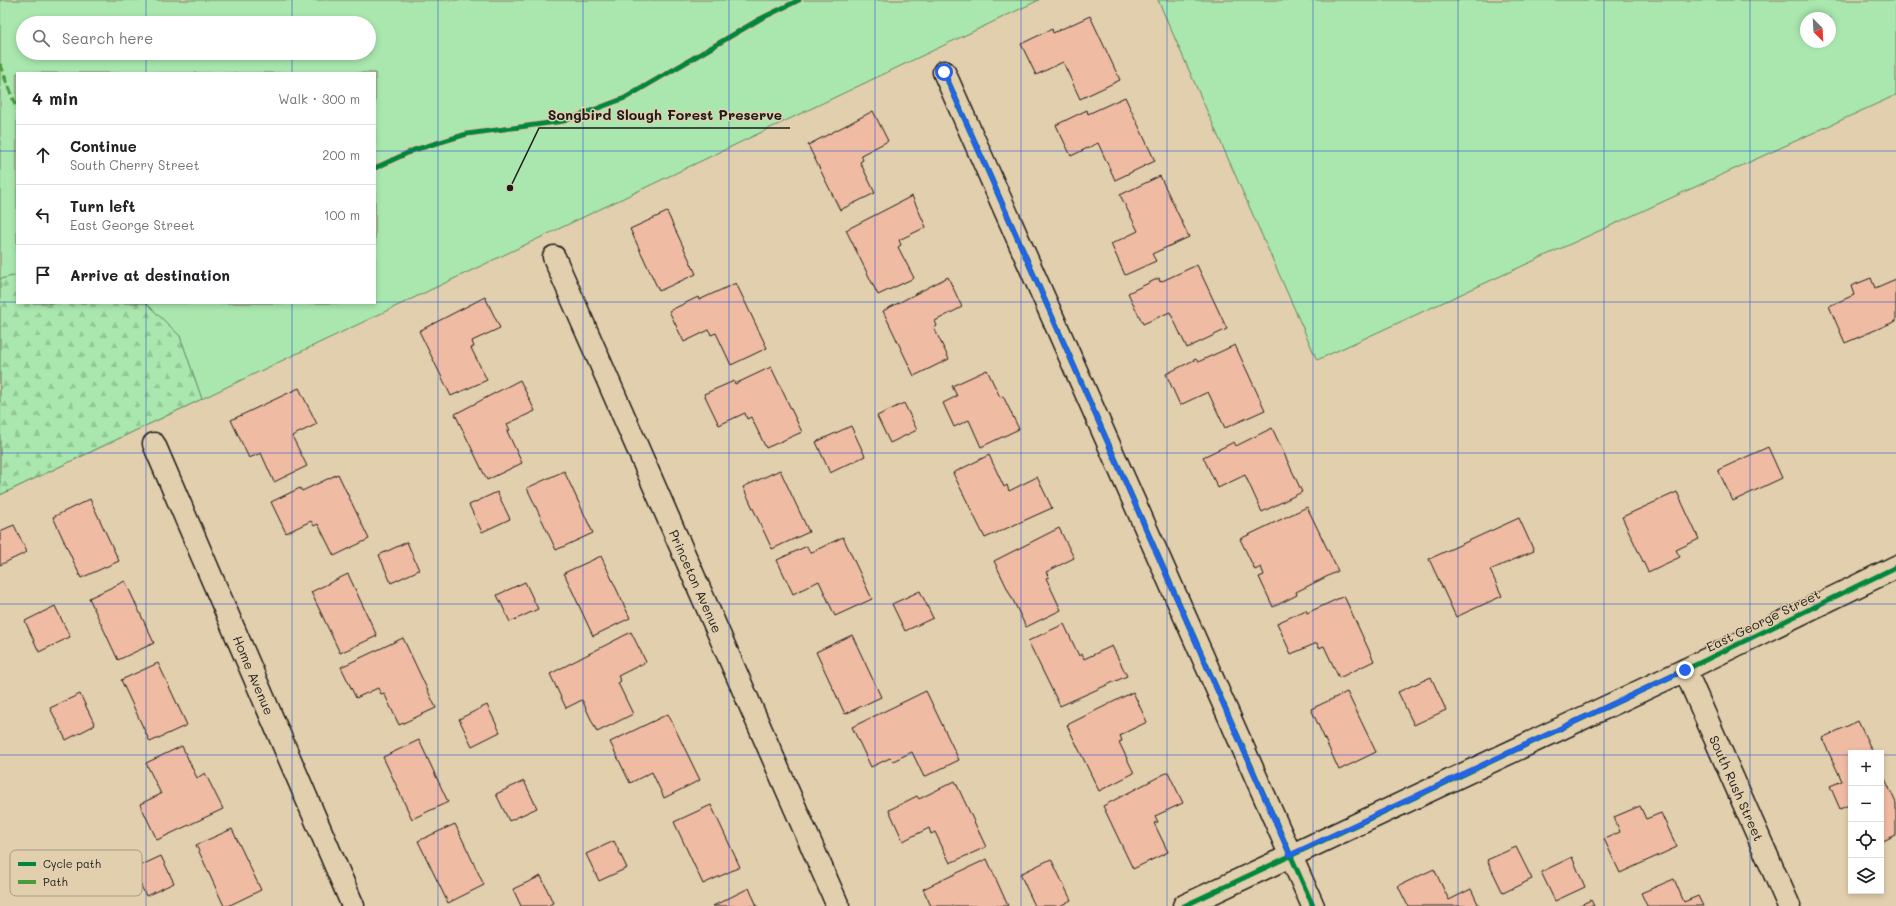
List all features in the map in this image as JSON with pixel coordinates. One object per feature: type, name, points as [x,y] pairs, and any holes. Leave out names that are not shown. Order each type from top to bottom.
[{"type":"street","points":[[944,72],[1313,906]]},
{"type":"street","name":"Princeton Avenue","points":[[554,257],[838,906]]},
{"type":"street","name":"Home Avenue","points":[[154,444],[353,906]]},
{"type":"street","name":"East George Street","points":[[1184,906],[1685,670],[1896,567]]},
{"type":"street","name":"South Rush Street","points":[[1685,670],[1789,906]]},
{"type":"green space","points":[[0,0],[1039,0],[0,495]]},
{"type":"green space","points":[[1158,0],[1896,0],[1896,95],[1317,360]]},
{"type":"green space","points":[[16,275],[16,304],[147,304],[180,336],[202,399],[0,495],[0,279]]},
{"type":"building","points":[[1090,16],[1120,80],[1080,99],[1063,62],[1036,75],[1021,44],[1052,29],[1053,33]]},
{"type":"building","points":[[1125,97],[1155,161],[1115,180],[1098,143],[1071,156],[1056,125],[1087,110],[1088,114]]},
{"type":"building","points":[[873,111],[888,141],[861,155],[863,160],[860,162],[875,193],[840,210],[808,145]]},
{"type":"building","points":[[1160,176],[1189,237],[1152,254],[1156,261],[1125,275],[1111,244],[1138,231],[1120,195]]},
{"type":"building","points":[[912,196],[926,227],[899,240],[901,245],[898,247],[914,278],[878,295],[846,230]]},
{"type":"building","points":[[667,212],[696,274],[659,291],[630,229]]},
{"type":"building","points":[[1197,265],[1227,329],[1187,348],[1170,312],[1143,324],[1128,293],[1159,278],[1160,282]]},
{"type":"building","points":[[948,277],[962,307],[935,321],[937,326],[934,328],[949,359],[914,376],[883,311]]},
{"type":"building","points":[[1871,278],[1875,288],[1896,279],[1896,321],[1845,343],[1829,306],[1854,295],[1851,286]]},
{"type":"building","points":[[736,283],[767,348],[731,365],[716,333],[711,335],[709,330],[684,342],[669,311],[698,297],[699,300]]},
{"type":"building","points":[[485,297],[500,328],[472,341],[474,347],[471,348],[487,380],[451,396],[419,331]]},
{"type":"building","points":[[1235,345],[1265,410],[1225,428],[1208,392],[1180,405],[1166,374],[1196,359],[1198,362]]},
{"type":"building","points":[[771,367],[802,432],[766,448],[751,417],[747,419],[745,413],[719,425],[704,394],[734,381],[735,384]]},
{"type":"building","points":[[987,370],[1000,397],[1003,396],[1019,429],[981,447],[969,420],[954,427],[943,403],[957,396],[952,386]]},
{"type":"building","points":[[520,380],[535,411],[507,424],[510,430],[507,431],[522,463],[487,480],[455,414]]},
{"type":"building","points":[[299,388],[317,424],[292,436],[307,466],[274,482],[261,453],[249,458],[231,420]]},
{"type":"building","points":[[904,403],[917,430],[890,443],[877,416]]},
{"type":"building","points":[[851,426],[865,456],[830,473],[816,442]]},
{"type":"building","points":[[1272,428],[1302,492],[1262,512],[1245,475],[1218,488],[1203,457],[1234,442],[1236,446]]},
{"type":"building","points":[[1768,447],[1782,478],[1733,501],[1718,470]]},
{"type":"building","points":[[989,455],[1004,487],[1007,485],[1009,491],[1037,477],[1052,508],[985,538],[953,473]]},
{"type":"building","points":[[780,470],[809,532],[772,549],[743,487]]},
{"type":"building","points":[[564,471],[593,533],[556,550],[527,488]]},
{"type":"building","points":[[338,474],[369,539],[334,556],[318,524],[314,526],[311,521],[286,533],[271,502],[300,488],[302,491]]},
{"type":"building","points":[[497,492],[510,519],[482,532],[469,505]]},
{"type":"building","points":[[1677,492],[1699,539],[1676,550],[1680,557],[1648,572],[1622,517]]},
{"type":"building","points":[[90,499],[119,561],[81,578],[53,517]]},
{"type":"building","points":[[1307,507],[1338,571],[1296,592],[1297,595],[1273,607],[1259,577],[1264,575],[1261,567],[1255,570],[1240,539]]},
{"type":"building","points":[[1519,518],[1534,551],[1490,570],[1502,596],[1456,617],[1429,559]]},
{"type":"building","points":[[14,525],[27,552],[0,565],[0,531]]},
{"type":"building","points":[[1059,528],[1074,558],[1046,572],[1049,577],[1046,578],[1061,610],[1026,627],[994,561]]},
{"type":"building","points":[[843,537],[872,599],[835,616],[819,581],[793,594],[777,560],[807,546],[810,553]]},
{"type":"building","points":[[407,542],[419,570],[391,583],[379,555]]},
{"type":"building","points":[[601,556],[630,618],[593,636],[564,573]]},
{"type":"building","points":[[348,574],[377,636],[340,653],[311,592]]},
{"type":"building","points":[[125,581],[154,643],[118,660],[89,598]]},
{"type":"building","points":[[525,582],[538,609],[510,622],[497,595]]},
{"type":"building","points":[[920,591],[933,618],[905,631],[892,604]]},
{"type":"building","points":[[1344,596],[1374,661],[1339,678],[1324,646],[1319,648],[1317,643],[1291,654],[1277,623],[1306,610],[1307,613]]},
{"type":"building","points":[[55,606],[70,637],[39,652],[25,621]]},
{"type":"building","points":[[1064,624],[1079,656],[1082,654],[1084,659],[1112,646],[1127,676],[1060,706],[1028,641]]},
{"type":"building","points":[[631,632],[646,662],[618,676],[621,681],[618,683],[633,714],[597,732],[582,700],[566,708],[550,674]]},
{"type":"building","points":[[852,635],[881,697],[845,714],[816,652]]},
{"type":"building","points":[[403,638],[436,708],[399,725],[384,693],[381,694],[378,688],[356,698],[341,667]]},
{"type":"building","points":[[158,663],[187,725],[150,742],[121,680]]},
{"type":"building","points":[[1431,677],[1446,710],[1414,725],[1398,692]]},
{"type":"building","points":[[926,691],[959,760],[924,777],[912,752],[893,761],[890,758],[871,767],[852,727]]},
{"type":"building","points":[[1133,692],[1147,722],[1120,735],[1122,741],[1119,742],[1134,773],[1099,791],[1067,725]]},
{"type":"building","points":[[1347,692],[1376,752],[1339,770],[1311,709]]},
{"type":"building","points":[[80,694],[95,725],[66,740],[50,708]]},
{"type":"building","points":[[487,705],[500,732],[472,746],[459,719]]},
{"type":"building","points":[[668,714],[700,780],[664,798],[652,772],[630,783],[610,742]]},
{"type":"building","points":[[1858,721],[1872,750],[1848,750],[1848,805],[1840,809],[1830,786],[1842,781],[1822,738]]},
{"type":"building","points":[[419,740],[448,802],[412,819],[383,757]]},
{"type":"building","points":[[182,746],[197,778],[205,773],[223,809],[157,840],[140,804],[161,794],[146,763]]},
{"type":"building","points":[[1168,772],[1183,803],[1155,816],[1158,822],[1154,823],[1168,852],[1133,869],[1103,806]]},
{"type":"building","points":[[1884,777],[1896,803],[1896,835],[1884,841]]},
{"type":"building","points":[[524,781],[537,808],[509,821],[496,794]]},
{"type":"building","points":[[955,781],[986,847],[950,863],[935,832],[931,834],[929,828],[903,841],[889,810],[917,796],[919,799]]},
{"type":"building","points":[[711,805],[740,867],[703,884],[674,822]]},
{"type":"building","points":[[1640,806],[1646,819],[1661,813],[1677,847],[1620,873],[1604,839],[1620,832],[1614,817]]},
{"type":"building","points":[[455,824],[484,885],[448,903],[418,841]]},
{"type":"building","points":[[232,829],[261,890],[228,906],[224,906],[196,845]]},
{"type":"building","points":[[614,841],[627,868],[599,881],[586,854]]},
{"type":"building","points":[[1516,847],[1532,879],[1503,893],[1487,860]]},
{"type":"building","points":[[161,856],[174,883],[146,896],[142,888],[142,865]]},
{"type":"building","points":[[1572,857],[1585,887],[1555,901],[1541,872]]},
{"type":"building","points":[[987,859],[1008,906],[931,906],[923,889]]},
{"type":"building","points":[[1051,859],[1071,900],[1060,906],[1035,906],[1020,874]]},
{"type":"building","points":[[1434,869],[1449,900],[1471,889],[1479,906],[1408,906],[1398,886]]},
{"type":"building","points":[[541,876],[553,903],[547,906],[521,906],[513,889]]},
{"type":"building","points":[[1674,879],[1684,902],[1698,896],[1703,906],[1647,906],[1641,893]]},
{"type":"building","points":[[749,888],[757,906],[713,906]]},
{"type":"building","points":[[1591,900],[1594,906],[1578,906]]},
{"type":"marked path","points":[[0,64],[16,106]]},
{"type":"cycle path","points":[[376,168],[414,150],[467,134],[564,121],[625,98],[760,19],[799,0]]},
{"type":"cycle path","points":[[944,72],[1313,906]]},
{"type":"cycle path","points":[[1184,906],[1685,670],[1896,567]]},
{"type":"place","name":"Songbird Slough Forest Preserve","points":[[510,188]]},
{"type":"route","points":[[944,72],[1290,855],[1685,670]]}]
